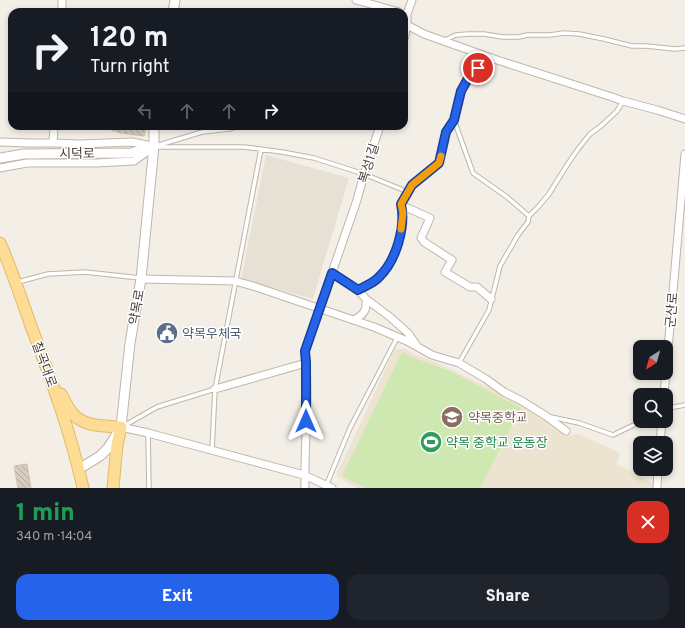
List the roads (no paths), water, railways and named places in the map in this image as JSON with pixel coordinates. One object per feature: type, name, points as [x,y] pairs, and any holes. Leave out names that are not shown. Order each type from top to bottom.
[{"type":"main road","name":"칠곡대로","points":[[0,243],[64,417],[83,488]]},
{"type":"main road","points":[[44,362],[65,403],[74,415],[83,421],[96,425],[121,427],[117,445],[113,488]]},
{"type":"street","points":[[356,0],[385,8]]},
{"type":"street","points":[[408,9],[412,0]]},
{"type":"street","points":[[408,25],[424,34],[497,60],[612,96],[623,101],[685,119]]},
{"type":"street","points":[[53,143],[54,130]]},
{"type":"street","name":"약목로","points":[[79,470],[100,456],[108,448],[121,427],[130,343],[141,279],[154,146],[154,130]]},
{"type":"street","name":"복성1길","points":[[305,488],[305,351],[357,200],[379,130]]},
{"type":"street","points":[[0,142],[29,144],[101,144],[132,142],[154,146]]},
{"type":"street","points":[[0,168],[28,163],[96,163],[134,161],[154,146]]},
{"type":"street","name":"시덕로","points":[[0,158],[24,154],[131,152],[154,146]]},
{"type":"street","name":"군산로","points":[[665,388],[685,154]]},
{"type":"street","points":[[401,204],[430,218],[421,238],[424,242],[452,260],[446,272],[470,286],[477,286],[491,299]]},
{"type":"street","points":[[332,273],[358,290],[366,299],[390,317],[408,333],[418,348]]},
{"type":"street","points":[[141,279],[236,282],[256,287],[374,327],[407,341],[432,356],[459,363],[504,392],[546,416],[566,431]]},
{"type":"street","points":[[354,320],[363,314],[366,307],[366,299]]},
{"type":"street","points":[[215,389],[306,363]]},
{"type":"street","points":[[121,427],[304,475],[329,487]]},
{"type":"street","points":[[657,488],[658,476]]},
{"type":"lane","points":[[444,41],[456,35],[468,34],[519,37],[527,35],[550,35],[564,33],[579,34],[632,46],[675,49],[685,48]]},
{"type":"lane","points":[[358,290],[379,278],[392,260],[400,238],[403,213],[401,204],[412,185],[439,163],[446,132],[454,120],[461,91],[470,75],[478,68],[497,60]]},
{"type":"lane","points":[[459,363],[489,310],[500,266],[518,235],[528,222],[529,216],[538,208],[549,194],[567,165],[590,134],[617,111],[623,101]]},
{"type":"lane","points":[[454,120],[473,173],[507,197],[529,216]]},
{"type":"lane","points":[[154,146],[202,132],[220,130]]},
{"type":"lane","points":[[154,146],[244,147],[314,158],[364,174],[408,192]]},
{"type":"lane","points":[[212,450],[215,389],[260,149]]},
{"type":"lane","points":[[15,283],[48,274],[84,272],[141,279]]},
{"type":"lane","points":[[329,487],[350,428],[397,338]]},
{"type":"lane","points":[[121,427],[158,408],[215,389]]},
{"type":"lane","points":[[673,407],[685,405]]},
{"type":"lane","points":[[546,416],[579,423],[613,435],[633,425]]},
{"type":"lane","points":[[148,433],[149,488]]},
{"type":"place","name":"약목우체국","points":[[167,333]]},
{"type":"place","name":"약목중학교","points":[[452,417]]},
{"type":"place","name":"약목 중학교 운동장","points":[[431,442]]}]
